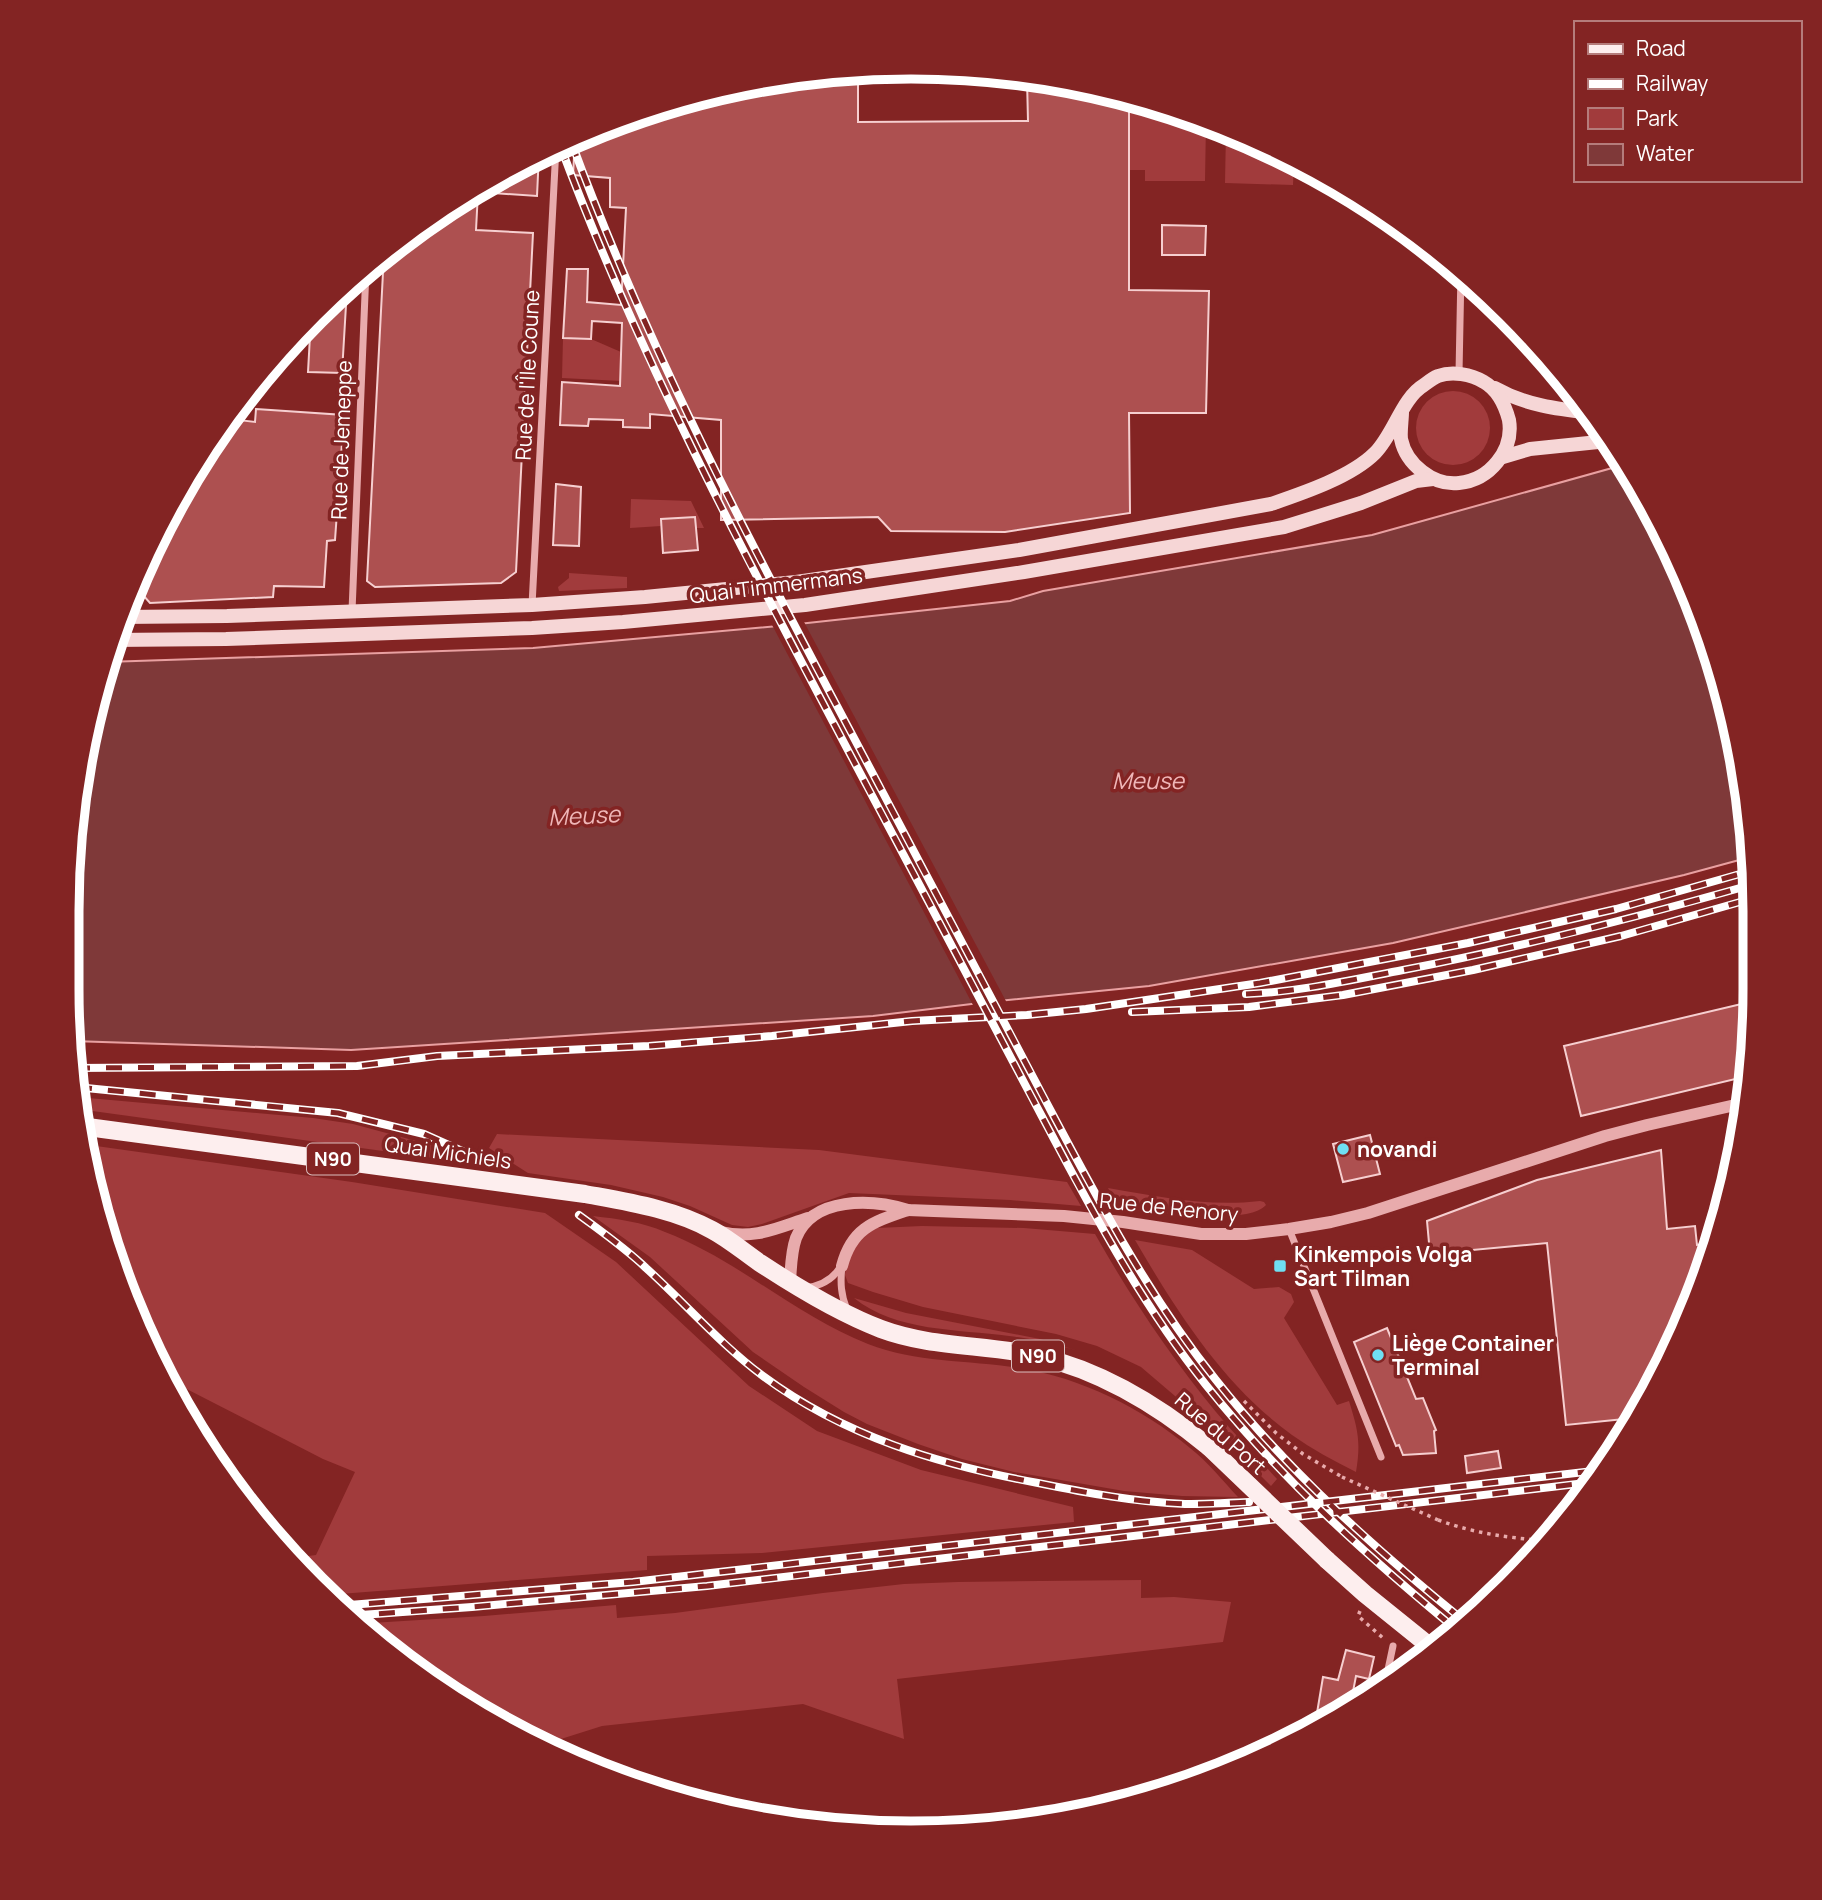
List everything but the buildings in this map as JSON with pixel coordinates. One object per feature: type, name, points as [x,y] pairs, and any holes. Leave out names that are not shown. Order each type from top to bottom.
[{"type":"main road","points":[[1576,411],[1526,402],[1479,379],[1459,373],[1438,376],[1416,390],[1402,412],[1401,439],[1412,463],[1433,479],[1459,484],[1484,475],[1503,457],[1530,449],[1598,442]]},
{"type":"main road","points":[[1489,385],[1506,405],[1511,431],[1503,457]]},
{"type":"main road","name":"Quai Timmermans","points":[[133,617],[532,605],[645,597],[796,582],[1019,550],[1271,505],[1309,491],[1375,454],[1402,412]]},
{"type":"main road","name":"Quai Timmermans","points":[[124,640],[532,628],[804,605],[1024,572],[1284,527],[1348,507],[1416,481],[1433,479]]},
{"type":"main road","name":"Quai Michiels","points":[[91,1127],[585,1194],[650,1207],[714,1231],[796,1285]]},
{"type":"main road","name":"Rue du Port","points":[[796,1285],[881,1329],[909,1338],[1037,1356],[1067,1364],[1139,1396],[1162,1410],[1209,1447],[1327,1560],[1426,1643]]},
{"type":"street","name":"Rue de l'Île Coune","points":[[532,605],[555,159]]},
{"type":"street","name":"Rue de Jemeppe","points":[[352,611],[366,282]]},
{"type":"street","points":[[1459,373],[1461,286]]},
{"type":"street","name":"Rue de Renory","points":[[714,1231],[754,1235],[808,1218],[837,1205],[849,1204],[890,1205],[908,1210],[1064,1216],[1201,1234],[1246,1234],[1289,1229],[1368,1213],[1605,1136],[1735,1105]]},
{"type":"street","name":"Rue de Renory","points":[[849,1314],[842,1297],[840,1282],[849,1245],[866,1227],[908,1210]]},
{"type":"street","points":[[796,1285],[795,1240],[808,1218]]},
{"type":"street","points":[[1289,1229],[1381,1457]]},
{"type":"street","name":"Rue de Renory","points":[[796,1285],[825,1283],[835,1276],[842,1266]]},
{"type":"street","points":[[1388,1670],[1393,1646]]},
{"type":"path","points":[[1244,1401],[1276,1433],[1303,1454],[1342,1477],[1466,1530],[1535,1540]]},
{"type":"path","points":[[1359,1616],[1393,1646]]},
{"type":"green space","points":[[1129,108],[1206,133],[1205,181],[1145,181],[1145,170],[1129,170]]},
{"type":"green space","points":[[1226,141],[1294,173],[1293,185],[1225,183]]},
{"type":"green space","points":[[563,338],[591,339],[621,352],[621,381],[562,378]]},
{"type":"green space","points":[[1453,391],[1467,394],[1479,402],[1487,414],[1490,428],[1487,442],[1479,454],[1467,462],[1453,465],[1439,462],[1427,454],[1419,442],[1416,428],[1419,414],[1427,402],[1439,394]]},
{"type":"green space","points":[[631,499],[691,501],[704,528],[696,528],[695,517],[661,519],[661,526],[630,528]]},
{"type":"green space","points":[[569,573],[627,577],[627,588],[559,591],[558,587],[569,578]]},
{"type":"green space","points":[[86,1098],[353,1124],[431,1145],[477,1164],[88,1110]]},
{"type":"green space","points":[[497,1134],[819,1150],[1067,1182],[1081,1206],[849,1193],[748,1227],[732,1225],[663,1197],[611,1185],[528,1173],[489,1148]]},
{"type":"green space","points":[[94,1146],[352,1182],[545,1213],[616,1262],[749,1386],[817,1431],[921,1470],[1073,1507],[1074,1522],[762,1553],[647,1556],[647,1570],[340,1594],[303,1557],[316,1555],[355,1472],[323,1459],[180,1386],[142,1307],[123,1257],[107,1204]]},
{"type":"green space","points":[[1108,1188],[1184,1200],[1222,1203],[1260,1201],[1266,1205],[1255,1212],[1239,1215],[1196,1216],[1152,1212],[1119,1208]]},
{"type":"green space","points":[[593,1216],[648,1226],[692,1244],[816,1319],[868,1344],[924,1358],[1020,1368],[1088,1387],[1131,1408],[1171,1433],[1203,1459],[1238,1497],[1124,1491],[1014,1472],[962,1459],[867,1424],[804,1387],[753,1352],[650,1257]]},
{"type":"green space","points":[[877,1228],[1024,1228],[1095,1234],[1122,1280],[1183,1369],[1223,1421],[1277,1479],[1271,1486],[1216,1431],[1141,1367],[1097,1346],[1056,1334],[923,1307],[848,1283],[845,1275],[846,1264],[859,1238]]},
{"type":"green space","points":[[1135,1240],[1192,1250],[1254,1289],[1279,1287],[1291,1294],[1294,1302],[1284,1318],[1337,1405],[1349,1401],[1358,1436],[1356,1472],[1292,1435],[1244,1394],[1203,1346]]},
{"type":"green space","points":[[854,1298],[906,1313],[1040,1339],[1088,1354],[1029,1339],[908,1323],[871,1309]]},
{"type":"green space","points":[[1141,1580],[1141,1598],[1174,1597],[1231,1602],[1223,1642],[897,1679],[904,1739],[803,1704],[602,1726],[555,1741],[495,1710],[449,1681],[372,1623],[616,1605],[617,1618],[904,1584]]},
{"type":"water","name":"Meuse","points":[[1615,467],[1657,543],[1699,643],[1727,749],[1736,802],[1741,860],[1393,943],[1149,986],[873,1016],[351,1050],[81,1041],[79,911],[86,802],[95,749],[117,662],[533,648],[789,625],[1010,601],[1043,591],[1372,535]]},
{"type":"pier","points":[[803,620],[1007,1003],[974,1007],[771,623]]},
{"type":"railway","points":[[575,150],[639,308],[716,471],[798,632],[1101,1205],[1144,1277],[1216,1380],[1273,1447],[1367,1539],[1459,1616]]},
{"type":"railway","points":[[564,155],[628,310],[744,551],[1069,1167],[1133,1280],[1180,1351],[1264,1452],[1358,1545],[1449,1624]]},
{"type":"railway","points":[[83,1068],[357,1066],[437,1056],[649,1046],[912,1021],[1086,1009],[1260,983],[1468,943],[1616,909],[1742,874]]},
{"type":"railway","points":[[1246,994],[1325,985],[1492,951],[1623,920],[1742,887]]},
{"type":"railway","points":[[1132,1012],[1249,1007],[1343,995],[1473,970],[1621,936],[1743,901]]},
{"type":"railway","points":[[85,1088],[338,1113],[424,1134],[491,1164]]},
{"type":"railway","points":[[579,1215],[638,1261],[747,1364],[794,1397],[860,1431],[894,1445],[965,1467],[1075,1490],[1167,1503],[1249,1502]]},
{"type":"railway","points":[[352,1605],[633,1582],[1588,1472]]},
{"type":"railway","points":[[362,1615],[707,1586],[1580,1484]]},
{"type":"place","name":"novandi","points":[[1343,1149]]},
{"type":"place","name":"Kinkempois Volga Sart Tilman","points":[[1280,1266]]},
{"type":"place","name":"Liège Container Terminal","points":[[1378,1355]]}]
